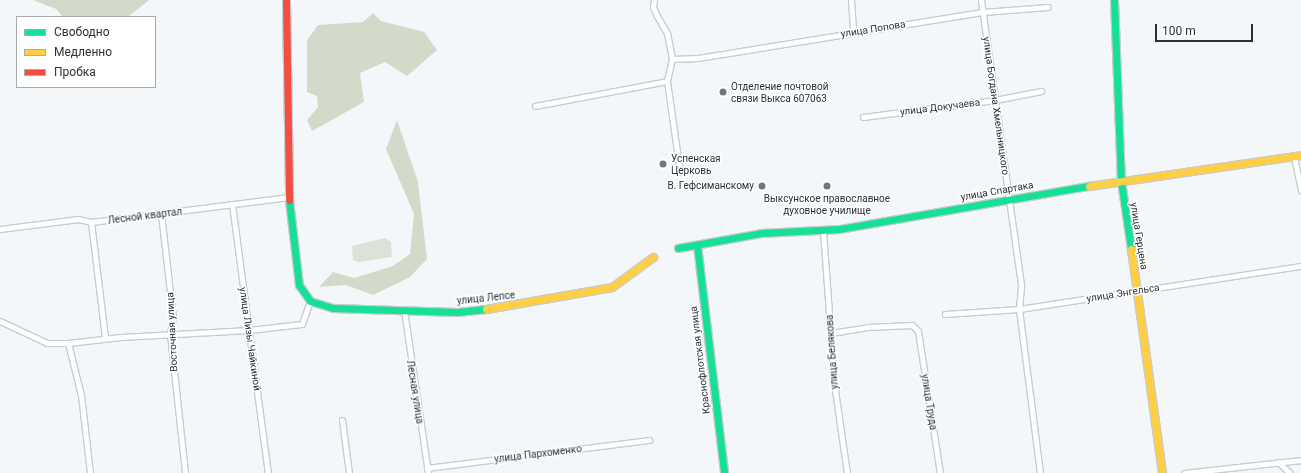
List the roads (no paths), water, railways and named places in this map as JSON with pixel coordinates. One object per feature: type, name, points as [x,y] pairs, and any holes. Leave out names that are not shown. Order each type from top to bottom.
[{"type":"street","points":[[0,321],[47,343],[68,343],[105,338],[249,330],[302,324],[310,301],[299,285],[289,197],[286,0]]},
{"type":"street","points":[[654,0],[655,13],[667,32],[672,59],[667,81],[680,172]]},
{"type":"street","points":[[851,0],[853,32]]},
{"type":"street","name":"улица Богдана Хмельницкого","points":[[981,0],[1021,286],[1019,309],[1040,473]]},
{"type":"street","name":"улица Герцена","points":[[1114,0],[1121,181],[1162,473]]},
{"type":"street","name":"улица Попова","points":[[672,59],[698,58],[983,12],[1048,6]]},
{"type":"street","points":[[535,106],[667,81]]},
{"type":"street","name":"улица Докучаева","points":[[862,117],[994,100],[1041,91]]},
{"type":"street","points":[[1298,156],[1301,190]]},
{"type":"street","name":"улица Спартака","points":[[697,245],[747,234],[823,230],[1121,181],[1298,156]]},
{"type":"street","name":"Лесной квартал","points":[[0,229],[78,219],[91,222],[289,197]]},
{"type":"street","name":"улица Лизы Чайкиной","points":[[232,204],[268,473]]},
{"type":"street","name":"Восточная улица","points":[[161,214],[173,318],[170,334],[185,473]]},
{"type":"street","points":[[91,222],[105,338]]},
{"type":"street","name":"улица Белякова","points":[[823,230],[834,383],[847,473]]},
{"type":"street","points":[[678,248],[697,245]]},
{"type":"street","name":"Краснофлотская улица","points":[[697,245],[724,473]]},
{"type":"street","name":"улица Лепсе","points":[[310,301],[333,308],[482,310],[612,287],[653,257]]},
{"type":"street","name":"улица Энгельса","points":[[945,314],[1019,309],[1301,266]]},
{"type":"street","name":"Лесная улица","points":[[404,310],[427,470]]},
{"type":"street","name":"улица Труда","points":[[831,333],[867,327],[912,325],[918,331],[940,473]]},
{"type":"street","points":[[68,343],[81,395],[90,473]]},
{"type":"street","points":[[342,420],[349,473]]},
{"type":"street","name":"улица Пархоменко","points":[[427,470],[649,440]]},
{"type":"street","points":[[1184,473],[1301,460]]},
{"type":"street","points":[[1278,462],[1290,473]]},
{"type":"place","name":"Отделение почтовой связи Выкса 607063","points":[[723,92]]},
{"type":"place","name":"Успенская Церковь","points":[[663,164]]},
{"type":"place","name":"В. Гефсиманскому","points":[[762,186]]},
{"type":"place","name":"Выксунское православное духовное училище","points":[[827,186]]}]
